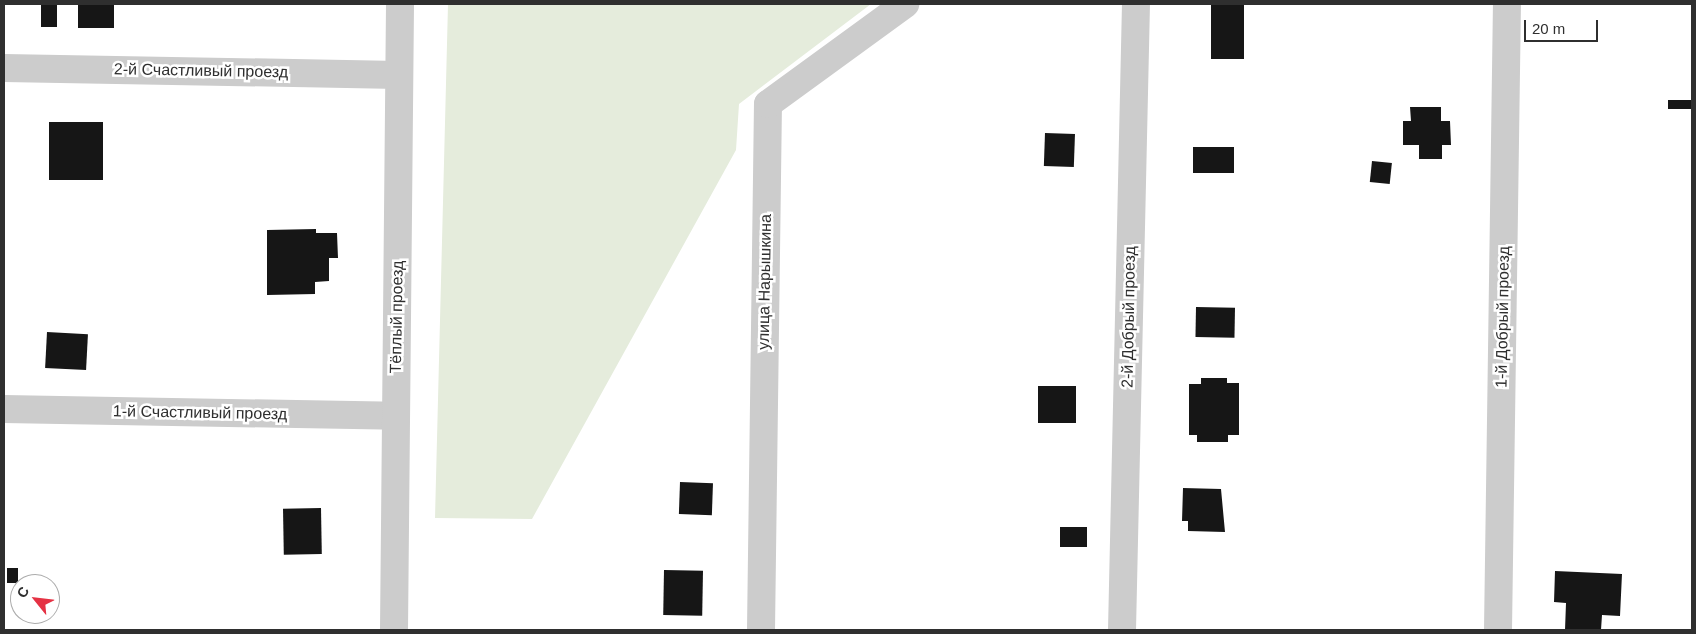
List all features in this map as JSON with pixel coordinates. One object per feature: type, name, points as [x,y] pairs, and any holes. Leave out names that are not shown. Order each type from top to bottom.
[{"type":"street","name":"Тёплый проезд","points":[[394,630],[400,4]]},
{"type":"street","name":"улица Нарышкина","points":[[760,630],[768,104],[905,4]]},
{"type":"street","name":"2-й Добрый проезд","points":[[1122,630],[1136,4]]},
{"type":"street","name":"1-й Добрый проезд","points":[[1498,630],[1507,4]]},
{"type":"street","name":"2-й Счастливый проезд","points":[[4,68],[399,74]]},
{"type":"street","name":"1-й Счастливый проезд","points":[[4,409],[396,416]]},
{"type":"green space","points":[[448,4],[871,4],[739,104],[736,150],[532,519],[435,518]]},
{"type":"building","points":[[41,4],[57,4],[57,27],[41,27]]},
{"type":"building","points":[[78,4],[114,4],[114,28],[78,28]]},
{"type":"building","points":[[1211,4],[1244,4],[1244,59],[1211,59]]},
{"type":"building","points":[[1668,100],[1692,100],[1692,109],[1668,109]]},
{"type":"building","points":[[1410,107],[1441,107],[1441,121],[1450,121],[1451,145],[1442,145],[1442,159],[1419,159],[1419,145],[1403,145],[1403,121],[1411,121]]},
{"type":"building","points":[[49,122],[103,122],[103,180],[49,180]]},
{"type":"building","points":[[1045,133],[1075,134],[1074,167],[1044,166]]},
{"type":"building","points":[[1193,147],[1234,147],[1234,173],[1193,173]]},
{"type":"building","points":[[1372,161],[1392,163],[1390,184],[1370,182]]},
{"type":"building","points":[[316,229],[316,233],[337,233],[338,258],[329,258],[329,281],[315,282],[315,294],[267,295],[267,230]]},
{"type":"building","points":[[1196,307],[1235,308],[1234,338],[1195,337]]},
{"type":"building","points":[[47,332],[88,334],[86,370],[45,368]]},
{"type":"building","points":[[1201,378],[1227,378],[1227,383],[1239,383],[1239,435],[1228,435],[1228,442],[1197,442],[1197,435],[1189,435],[1189,384],[1201,384]]},
{"type":"building","points":[[1038,386],[1076,386],[1076,423],[1038,423]]},
{"type":"building","points":[[680,482],[713,483],[712,515],[679,514]]},
{"type":"building","points":[[1183,488],[1221,489],[1225,532],[1188,531],[1188,521],[1182,521]]},
{"type":"building","points":[[321,508],[322,554],[284,555],[283,509]]},
{"type":"building","points":[[1060,527],[1087,527],[1087,547],[1060,547]]},
{"type":"building","points":[[7,568],[18,568],[18,574],[10,574],[10,583],[7,583]]},
{"type":"building","points":[[664,570],[703,571],[702,616],[663,615]]},
{"type":"building","points":[[1555,571],[1622,574],[1620,616],[1602,615],[1601,630],[1565,630],[1566,603],[1554,602]]}]
